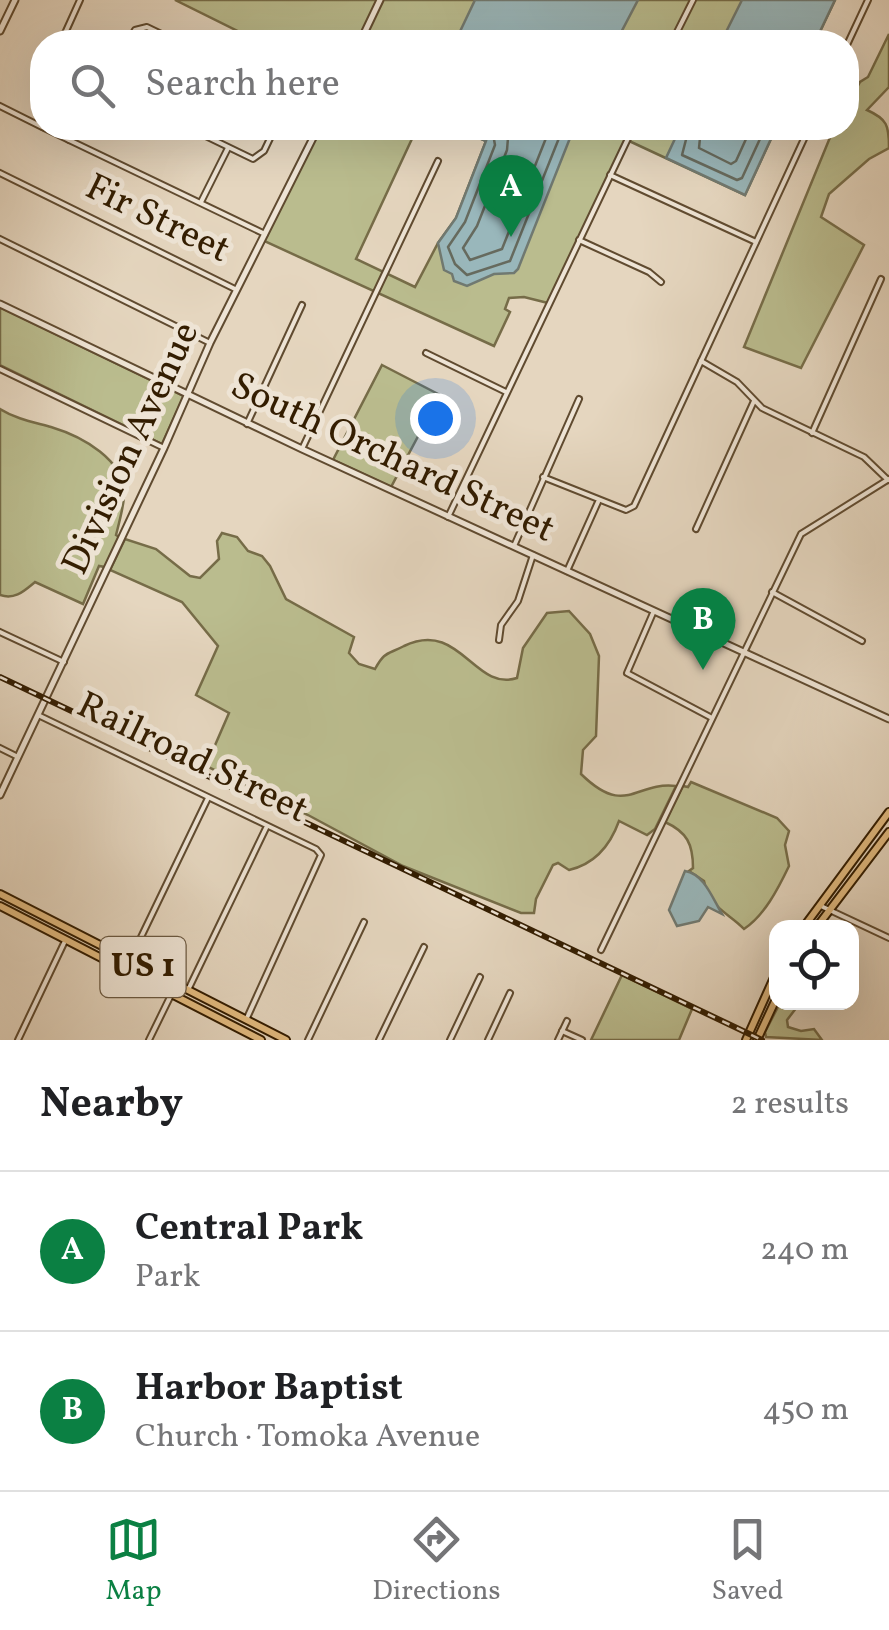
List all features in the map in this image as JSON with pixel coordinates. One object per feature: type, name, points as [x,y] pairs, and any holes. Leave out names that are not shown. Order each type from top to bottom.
[{"type":"main road","points":[[808,920],[889,812]]},
{"type":"main road","points":[[877,848],[883,832],[881,824]]},
{"type":"main road","points":[[822,920],[889,832]]},
{"type":"main road","name":"US 1","points":[[0,894],[286,1040]]},
{"type":"main road","name":"US 1","points":[[0,906],[261,1040]]},
{"type":"main road","points":[[112,963],[130,960]]},
{"type":"main road","points":[[746,1040],[769,1003]]},
{"type":"main road","points":[[757,1040],[769,1008]]},
{"type":"street","points":[[0,32],[15,0]]},
{"type":"street","points":[[66,30],[80,0]]},
{"type":"street","points":[[366,30],[380,0]]},
{"type":"street","points":[[678,30],[693,0]]},
{"type":"street","points":[[854,30],[868,0]]},
{"type":"street","points":[[0,106],[30,120]]},
{"type":"street","points":[[69,140],[265,234]]},
{"type":"street","points":[[218,140],[253,159],[259,157],[268,140]]},
{"type":"street","name":"Division Avenue","points":[[0,795],[235,289],[312,140]]},
{"type":"street","points":[[448,517],[627,140]]},
{"type":"street","points":[[543,477],[626,510],[632,507],[803,140]]},
{"type":"street","points":[[201,202],[228,147]]},
{"type":"street","points":[[302,450],[438,162]]},
{"type":"street","name":"Fir Street","points":[[0,173],[235,289]]},
{"type":"street","points":[[610,175],[756,242]]},
{"type":"street","points":[[0,240],[210,343]]},
{"type":"street","points":[[579,240],[661,282]]},
{"type":"street","points":[[812,433],[881,279]]},
{"type":"street","name":"South Orchard Street","points":[[0,304],[302,450],[889,719]]},
{"type":"street","points":[[247,424],[302,305]]},
{"type":"street","points":[[426,353],[506,392]]},
{"type":"street","points":[[600,950],[800,534],[888,480],[872,462],[754,401],[736,382],[702,361]]},
{"type":"street","points":[[0,369],[164,448]]},
{"type":"street","points":[[514,546],[579,399]]},
{"type":"street","points":[[696,529],[754,401]]},
{"type":"street","points":[[568,570],[599,500]]},
{"type":"street","points":[[499,640],[501,624],[518,601],[533,555]]},
{"type":"street","points":[[772,592],[862,641]]},
{"type":"street","points":[[653,613],[627,672],[712,718]]},
{"type":"street","points":[[0,632],[64,662]]},
{"type":"street","name":"Railroad Street","points":[[38,715],[316,849],[321,855],[246,1020]]},
{"type":"street","points":[[0,748],[18,757]]},
{"type":"street","points":[[130,960],[208,797]]},
{"type":"street","points":[[188,990],[267,826]]},
{"type":"street","points":[[818,904],[889,938]]},
{"type":"street","points":[[308,1040],[364,922]]},
{"type":"street","points":[[18,1040],[66,939]]},
{"type":"street","points":[[379,1040],[424,947]]},
{"type":"street","points":[[450,1040],[480,977]]},
{"type":"street","points":[[149,1040],[171,994]]},
{"type":"street","points":[[488,1040],[510,994]]},
{"type":"street","points":[[558,1040],[567,1021]]},
{"type":"street","points":[[562,1031],[582,1040]]},
{"type":"green space","points":[[175,0],[835,0],[821,30],[236,30]]},
{"type":"green space","points":[[889,34],[889,87],[867,110],[886,124],[889,148],[869,159],[829,194],[821,217],[864,245],[801,368],[744,347],[829,140],[859,140],[859,84],[868,77]]},
{"type":"green space","points":[[312,140],[411,140],[356,259],[415,287],[456,218],[484,140],[627,140],[548,303],[509,298],[505,309],[510,312],[494,346],[262,240]]},
{"type":"green space","points":[[627,140],[770,140],[745,195]]},
{"type":"green space","points":[[0,307],[184,396],[162,444],[0,365]]},
{"type":"green space","points":[[382,365],[440,395],[391,487],[333,460]]},
{"type":"green space","points":[[0,409],[88,443],[118,472],[124,497],[116,535],[119,537],[105,567],[99,566],[83,604],[35,582],[15,595],[0,595]]},
{"type":"green space","points":[[222,533],[237,537],[248,551],[262,556],[286,599],[354,637],[349,653],[359,664],[375,669],[387,654],[423,640],[453,648],[489,675],[502,680],[517,678],[523,648],[547,613],[569,611],[590,634],[599,656],[596,736],[583,750],[581,774],[596,787],[620,796],[676,786],[655,829],[647,835],[619,821],[606,846],[594,858],[569,870],[558,863],[553,865],[536,899],[534,913],[521,913],[403,866],[206,766],[229,713],[196,695],[218,646],[182,602],[110,570],[125,539],[156,549],[190,576],[200,578],[219,559],[217,541]]},
{"type":"green space","points":[[691,782],[777,818],[789,831],[785,845],[789,866],[764,909],[744,929],[715,904],[704,881],[689,871],[693,868],[690,846],[679,830],[665,822],[683,786],[688,787]]},
{"type":"green space","points":[[622,975],[692,1009],[679,1040],[591,1040]]},
{"type":"green space","points":[[776,1010],[795,1010],[787,1020],[788,1027],[814,1029],[822,1040],[766,1037]]},
{"type":"water","points":[[475,0],[638,0],[622,30],[461,30]]},
{"type":"water","points":[[742,0],[835,0],[821,30],[727,30]]},
{"type":"water","points":[[569,140],[518,269],[467,286],[454,281],[452,274],[444,270],[438,243],[456,218],[486,141]]},
{"type":"water","points":[[674,140],[770,140],[745,195],[666,158]]},
{"type":"water","points":[[685,871],[702,881],[722,914],[708,907],[699,921],[677,926],[669,910]]},
{"type":"railway","points":[[0,677],[762,1040]]},
{"type":"place","name":"Central Park","points":[[511,237]]},
{"type":"place","name":"Harbor Baptist","points":[[703,670]]}]
